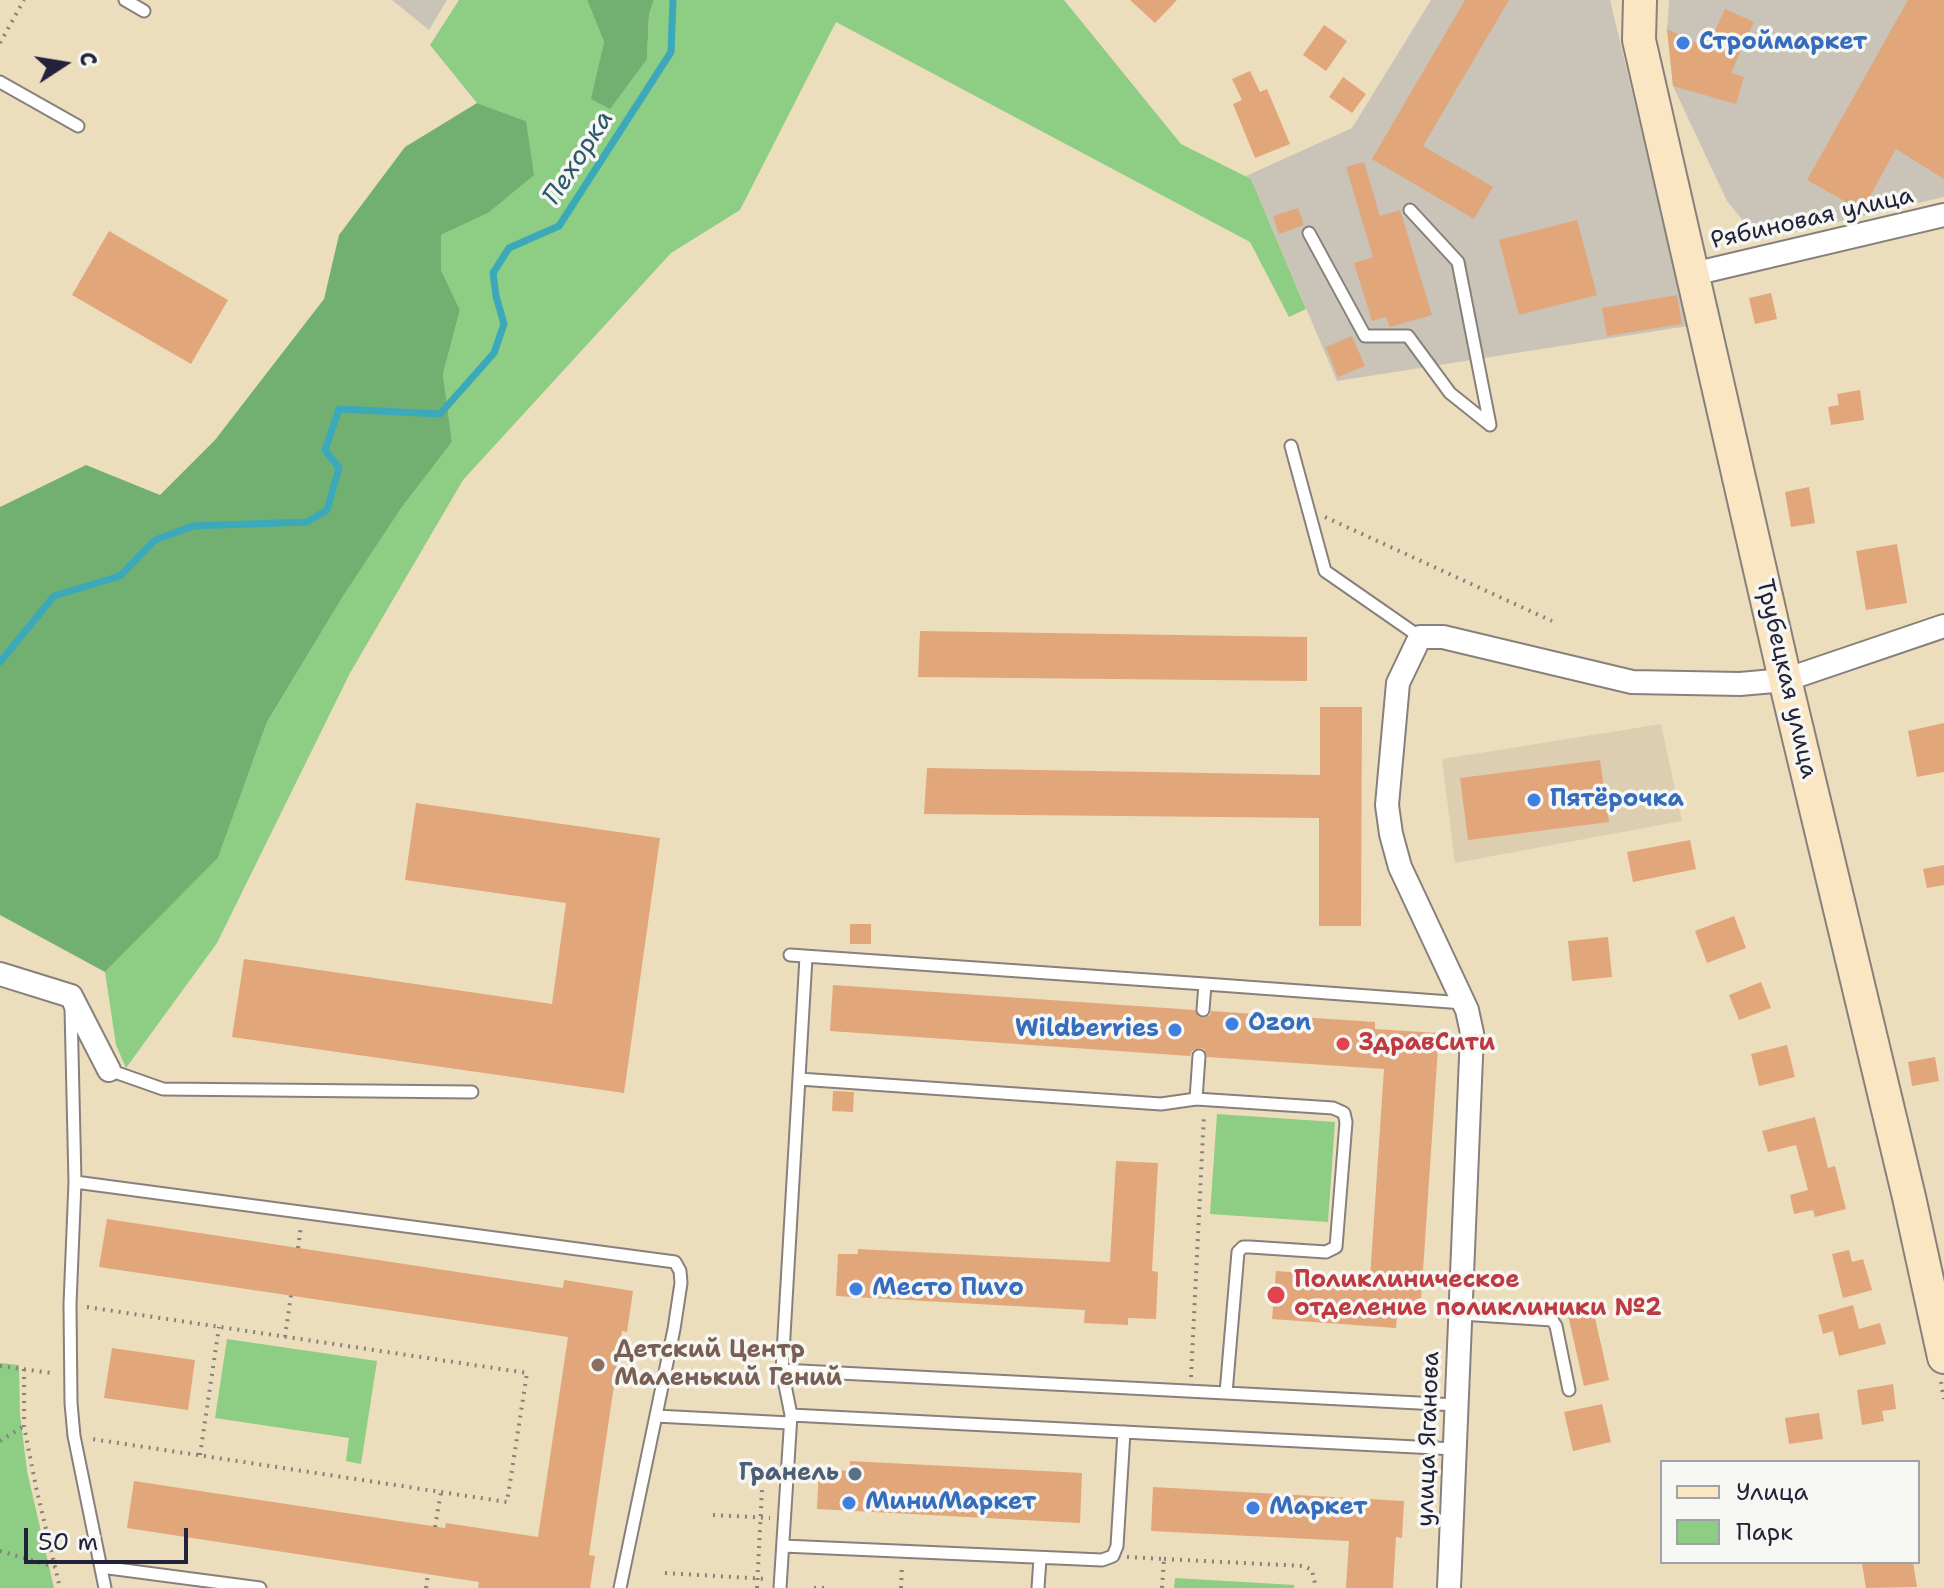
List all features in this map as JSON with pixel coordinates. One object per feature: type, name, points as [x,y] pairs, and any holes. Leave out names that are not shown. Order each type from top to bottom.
[{"type":"main road","name":"Трубецкая улица","points":[[1640,0],[1639,40],[1944,1357]]},
{"type":"street","name":"Рябиновая улица","points":[[1693,274],[1944,215]]},
{"type":"street","points":[[1420,637],[1443,637],[1632,682],[1740,684],[1785,680],[1944,626]]},
{"type":"street","name":"улица Яганова","points":[[1420,637],[1398,683],[1387,805],[1400,867],[1464,1003],[1472,1033],[1449,1588]]},
{"type":"street","points":[[0,974],[71,996],[109,1070]]},
{"type":"lane","points":[[125,0],[144,11]]},
{"type":"lane","points":[[0,82],[78,126]]},
{"type":"lane","points":[[1309,233],[1365,336],[1408,336],[1450,393],[1490,425],[1458,262],[1410,210]]},
{"type":"lane","points":[[1291,446],[1325,571],[1420,637]]},
{"type":"lane","points":[[790,955],[1464,1003]]},
{"type":"lane","points":[[781,1584],[791,1419],[782,1370],[806,957]]},
{"type":"lane","points":[[1203,1010],[1205,984]]},
{"type":"lane","points":[[71,996],[75,1182],[70,1304],[74,1436],[105,1588]]},
{"type":"lane","points":[[1199,1056],[1201,1099]]},
{"type":"lane","points":[[109,1070],[163,1089],[472,1092]]},
{"type":"lane","points":[[799,1079],[1161,1104],[1201,1099],[1333,1108],[1344,1113],[1346,1122],[1336,1247],[1326,1252],[1243,1247],[1238,1252],[1226,1393]]},
{"type":"lane","points":[[75,1182],[675,1262],[681,1283],[620,1588]]},
{"type":"lane","points":[[1461,1314],[1552,1320],[1556,1326],[1569,1390]]},
{"type":"lane","points":[[782,1370],[1457,1405]]},
{"type":"lane","points":[[656,1416],[1124,1432],[1455,1449]]},
{"type":"lane","points":[[783,1546],[1102,1560],[1113,1556],[1117,1546],[1124,1432]]},
{"type":"lane","points":[[1038,1588],[1040,1558]]},
{"type":"lane","points":[[101,1567],[260,1588]]},
{"type":"path","points":[[0,43],[24,0]]},
{"type":"path","points":[[1309,509],[1552,621]]},
{"type":"path","points":[[1191,1391],[1201,1099]]},
{"type":"path","points":[[285,1337],[291,1295]]},
{"type":"path","points":[[70,1304],[527,1373],[507,1502],[74,1436]]},
{"type":"path","points":[[200,1455],[219,1327]]},
{"type":"path","points":[[0,1366],[51,1373]]},
{"type":"path","points":[[24,1369],[24,1426],[60,1588]]},
{"type":"path","points":[[0,1441],[24,1426]]},
{"type":"path","points":[[757,1588],[762,1490]]},
{"type":"path","points":[[435,1527],[441,1492]]},
{"type":"path","points":[[713,1515],[785,1519]]},
{"type":"path","points":[[0,1551],[55,1567]]},
{"type":"path","points":[[1113,1556],[1304,1566],[1312,1570],[1316,1588]]},
{"type":"path","points":[[1162,1588],[1164,1559]]},
{"type":"path","points":[[665,1573],[757,1578],[781,1584]]},
{"type":"path","points":[[426,1588],[428,1574]]},
{"type":"path","points":[[814,1588],[826,1588]]},
{"type":"shaded area","points":[[392,0],[447,0],[429,30]]},
{"type":"shaded area","points":[[1431,0],[1610,0],[1688,326],[1337,381],[1251,179],[1246,176],[1352,128]]},
{"type":"shaded area","points":[[1669,0],[1944,0],[1944,197],[1759,240],[1727,201],[1673,86],[1667,29]]},
{"type":"shaded area","points":[[1661,724],[1682,821],[1455,863],[1442,759]]},
{"type":"green space","points":[[459,0],[587,0],[604,42],[592,98],[647,59],[649,14],[654,0],[1064,0],[1181,144],[1251,179],[1306,309],[1289,317],[1250,242],[836,22],[740,210],[671,253],[463,480],[350,673],[217,943],[126,1068],[116,1045],[105,972],[218,858],[267,722],[342,598],[402,507],[452,442],[443,374],[460,310],[441,270],[441,235],[488,213],[526,121],[477,103],[430,45]]},
{"type":"green space","points":[[587,0],[654,0],[649,14],[647,59],[610,109],[591,99],[604,42]]},
{"type":"green space","points":[[477,103],[526,121],[534,175],[488,213],[441,235],[441,270],[460,310],[443,374],[452,442],[402,507],[342,598],[267,722],[218,858],[105,972],[0,915],[0,507],[86,465],[160,495],[215,440],[324,299],[339,235],[405,147]]},
{"type":"green space","points":[[1217,1114],[1335,1122],[1328,1222],[1210,1214]]},
{"type":"green space","points":[[227,1339],[377,1361],[361,1464],[346,1461],[349,1438],[215,1418]]},
{"type":"green space","points":[[0,1363],[19,1365],[20,1414],[27,1471],[54,1588],[0,1588]]},
{"type":"green space","points":[[1175,1578],[1294,1585],[1294,1588],[1174,1588]]},
{"type":"building","points":[[1130,0],[1177,0],[1155,23]]},
{"type":"building","points":[[1465,0],[1509,0],[1423,146],[1493,187],[1474,219],[1372,159]]},
{"type":"building","points":[[1908,0],[1944,0],[1944,179],[1896,149],[1862,211],[1807,180]]},
{"type":"building","points":[[1725,9],[1754,22],[1731,73],[1744,77],[1736,104],[1673,86],[1667,29],[1707,48]]},
{"type":"building","points":[[1324,25],[1347,41],[1326,71],[1303,55]]},
{"type":"building","points":[[1250,71],[1260,92],[1267,89],[1290,144],[1255,158],[1233,104],[1242,100],[1232,79]]},
{"type":"building","points":[[1343,77],[1366,94],[1352,113],[1329,97]]},
{"type":"building","points":[[1364,162],[1380,216],[1400,210],[1432,315],[1390,327],[1386,317],[1372,321],[1354,263],[1373,257],[1346,167]]},
{"type":"building","points":[[1298,208],[1304,225],[1279,234],[1273,216]]},
{"type":"building","points":[[1577,220],[1597,295],[1519,315],[1499,240]]},
{"type":"building","points":[[109,231],[228,300],[191,364],[72,295]]},
{"type":"building","points":[[1771,293],[1777,319],[1755,324],[1749,298]]},
{"type":"building","points":[[1677,295],[1682,324],[1607,336],[1602,308]]},
{"type":"building","points":[[1352,336],[1365,366],[1338,377],[1326,347]]},
{"type":"building","points":[[1860,390],[1864,420],[1831,425],[1828,407],[1839,405],[1837,394]]},
{"type":"building","points":[[1809,487],[1815,523],[1791,527],[1785,492]]},
{"type":"building","points":[[1897,544],[1907,603],[1866,610],[1856,551]]},
{"type":"building","points":[[920,631],[1307,637],[1307,681],[918,677]]},
{"type":"building","points":[[1320,707],[1362,707],[1361,926],[1319,926],[1319,818],[924,814],[927,768],[1320,775]]},
{"type":"building","points":[[1944,723],[1944,772],[1917,777],[1908,731]]},
{"type":"building","name":"Пятёрочка","points":[[1600,760],[1609,822],[1468,840],[1460,778]]},
{"type":"building","points":[[416,803],[660,838],[624,1093],[232,1037],[244,959],[552,1004],[566,903],[405,880]]},
{"type":"building","points":[[1690,840],[1696,869],[1633,882],[1627,852]]},
{"type":"building","points":[[1944,865],[1944,885],[1927,888],[1923,869]]},
{"type":"building","points":[[1734,916],[1746,948],[1707,963],[1695,931]]},
{"type":"building","points":[[850,924],[871,924],[871,944],[850,944]]},
{"type":"building","points":[[1608,937],[1612,977],[1572,981],[1568,941]]},
{"type":"building","points":[[1761,982],[1771,1008],[1739,1020],[1729,995]]},
{"type":"building","points":[[833,985],[1195,1010],[1203,1018],[1211,1011],[1375,1022],[1375,1029],[1439,1033],[1420,1315],[1397,1313],[1396,1328],[1272,1319],[1276,1271],[1370,1278],[1384,1069],[1207,1057],[1204,1049],[1199,1048],[1192,1051],[1190,1056],[830,1031]]},
{"type":"building","points":[[1787,1045],[1795,1077],[1759,1086],[1751,1054]]},
{"type":"building","points":[[1935,1057],[1939,1081],[1912,1086],[1908,1062]]},
{"type":"building","points":[[833,1091],[854,1092],[853,1112],[832,1111]]},
{"type":"building","points":[[1815,1117],[1828,1168],[1835,1166],[1846,1209],[1815,1217],[1813,1210],[1794,1214],[1790,1195],[1808,1190],[1796,1145],[1768,1152],[1762,1131]]},
{"type":"building","points":[[1116,1161],[1158,1163],[1152,1271],[1158,1272],[1156,1319],[1128,1318],[1128,1325],[1084,1323],[1085,1310],[836,1296],[838,1254],[858,1254],[858,1249],[1110,1262]]},
{"type":"building","points":[[107,1219],[563,1288],[564,1280],[633,1291],[627,1332],[622,1331],[589,1555],[595,1556],[590,1588],[478,1588],[479,1582],[127,1528],[134,1481],[445,1528],[446,1523],[538,1537],[568,1337],[99,1267]]},
{"type":"building","points":[[1849,1250],[1852,1262],[1863,1259],[1872,1290],[1843,1298],[1832,1254]]},
{"type":"building","points":[[1591,1300],[1609,1380],[1584,1386],[1566,1306]]},
{"type":"building","points":[[1853,1305],[1859,1329],[1880,1323],[1886,1344],[1839,1356],[1833,1331],[1823,1334],[1818,1315]]},
{"type":"building","points":[[112,1348],[195,1360],[188,1410],[104,1398]]},
{"type":"building","points":[[1893,1384],[1896,1409],[1882,1411],[1884,1421],[1862,1425],[1857,1390]]},
{"type":"building","points":[[1602,1404],[1611,1442],[1573,1451],[1564,1412]]},
{"type":"building","points":[[1819,1413],[1823,1439],[1789,1444],[1785,1418]]},
{"type":"building","points":[[850,1461],[1082,1473],[1080,1523],[817,1509],[819,1469],[850,1471]]},
{"type":"building","points":[[1153,1487],[1404,1501],[1402,1538],[1396,1537],[1393,1588],[1346,1588],[1349,1541],[1151,1531]]},
{"type":"building","points":[[1862,1564],[1913,1564],[1917,1587],[1866,1588]]},
{"type":"waterway","name":"Пехорка","points":[[0,662],[54,596],[120,576],[155,540],[193,526],[307,522],[327,510],[339,468],[325,450],[339,409],[440,414],[494,353],[504,324],[493,273],[509,248],[559,226],[671,52],[673,0]]},
{"type":"place","name":"Строймаркет","points":[[1683,43]]},
{"type":"place","name":"Пятёрочка","points":[[1534,800]]},
{"type":"place","name":"Ozon","points":[[1232,1024]]},
{"type":"place","name":"Wildberries","points":[[1175,1030]]},
{"type":"place","name":"ЗдравСити","points":[[1343,1044]]},
{"type":"place","name":"Место Пиvо","points":[[856,1289]]},
{"type":"place","name":"Поликлиническое отделение поликлиники №2","points":[[1276,1295]]},
{"type":"place","name":"Детский Центр Маленький Гений","points":[[598,1365]]},
{"type":"place","name":"Гранель","points":[[855,1474]]},
{"type":"place","name":"МиниМаркет","points":[[849,1503]]},
{"type":"place","name":"Маркет","points":[[1253,1508]]}]
